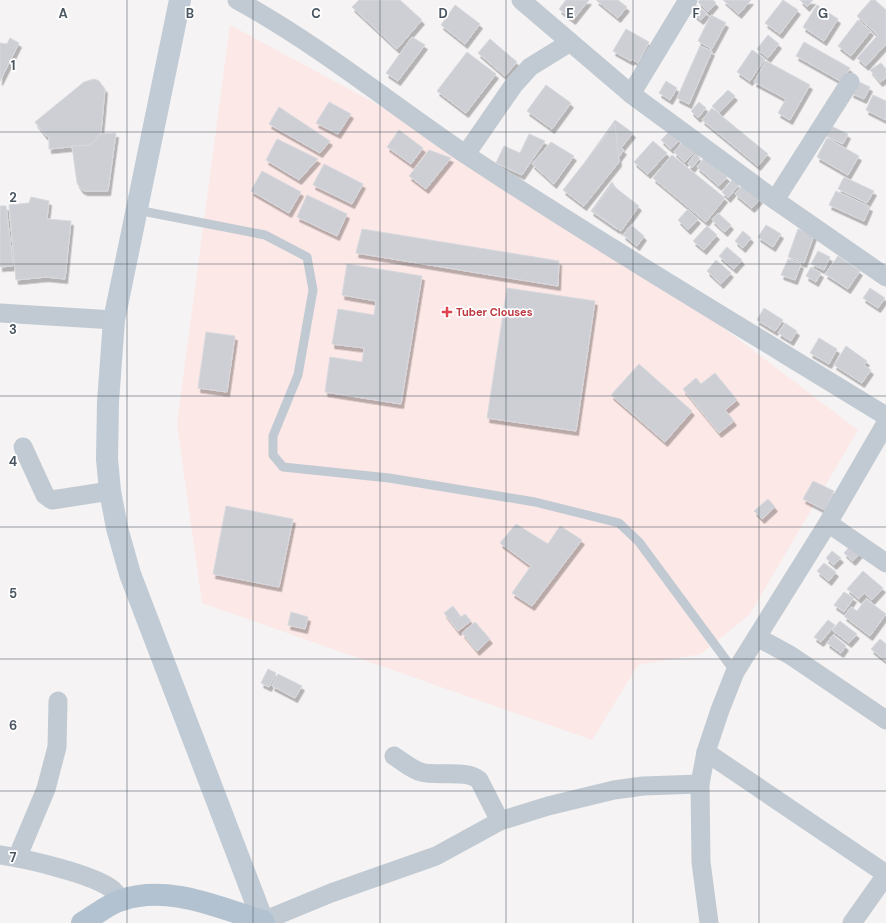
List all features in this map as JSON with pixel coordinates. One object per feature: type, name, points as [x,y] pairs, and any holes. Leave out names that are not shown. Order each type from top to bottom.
[{"type":"main road","points":[[180,0],[114,320],[108,402],[107,459],[110,491],[117,528],[130,574],[264,922]]},
{"type":"main road","points":[[82,923],[121,900],[145,896],[165,895],[186,898],[264,922]]},
{"type":"street","points":[[237,0],[277,22],[466,154],[558,214],[886,416]]},
{"type":"street","points":[[520,0],[569,43],[632,94],[775,200],[886,277]]},
{"type":"street","points":[[632,94],[688,0]]},
{"type":"street","points":[[466,154],[513,86],[526,72],[546,56],[569,43]]},
{"type":"street","points":[[775,200],[850,82]]},
{"type":"street","points":[[0,313],[114,320]]},
{"type":"street","points":[[709,923],[701,862],[700,784],[706,752],[720,710],[735,672],[828,523],[886,423]]},
{"type":"street","points":[[23,448],[45,495],[52,500],[110,491]]},
{"type":"street","points":[[828,523],[886,563]]},
{"type":"street","points":[[758,637],[790,655],[886,720]]},
{"type":"street","points":[[58,701],[57,747],[46,789],[8,856],[94,880],[113,890],[121,900]]},
{"type":"street","points":[[706,752],[886,874],[852,923]]},
{"type":"street","points":[[394,756],[420,772],[439,775],[468,774],[474,776],[479,780],[500,821]]},
{"type":"street","points":[[264,922],[331,893],[436,856],[500,821],[548,806],[614,790],[643,786],[700,784]]},
{"type":"lane","points":[[137,210],[266,235],[307,257],[313,290],[298,375],[273,436],[273,455],[283,467],[389,478],[535,502],[619,523],[639,542],[735,672]]},
{"type":"shaded area","name":"Tuber Clouses","points":[[230,25],[555,200],[858,430],[750,614],[701,654],[638,665],[592,740],[202,603],[177,424]]},
{"type":"building","points":[[359,0],[400,0],[422,20],[397,49],[352,7]]},
{"type":"building","points":[[566,0],[589,0],[573,20],[559,9]]},
{"type":"building","points":[[596,0],[618,0],[627,7],[618,18]]},
{"type":"building","points":[[700,0],[713,0],[716,3],[708,12],[698,2]]},
{"type":"building","points":[[723,0],[751,0],[739,14]]},
{"type":"building","points":[[783,0],[798,10],[780,34],[765,23]]},
{"type":"building","points":[[800,0],[813,0],[807,7]]},
{"type":"building","points":[[871,0],[875,0],[886,10],[886,44],[866,66],[857,58],[878,35],[857,16]]},
{"type":"building","points":[[455,5],[480,24],[465,44],[441,25]]},
{"type":"building","points":[[697,5],[707,13],[701,20],[691,12]]},
{"type":"building","points":[[817,5],[838,19],[824,41],[803,27]]},
{"type":"building","points":[[711,15],[726,23],[712,49],[698,41]]},
{"type":"building","points":[[858,20],[871,31],[851,56],[838,46]]},
{"type":"building","points":[[626,29],[649,42],[638,63],[632,59],[631,61],[613,51]]},
{"type":"building","points":[[768,35],[779,44],[768,58],[757,49]]},
{"type":"building","points":[[412,37],[425,45],[398,81],[386,73]]},
{"type":"building","points":[[10,38],[19,43],[0,81],[0,43],[7,44]]},
{"type":"building","points":[[490,39],[517,62],[505,76],[478,53]]},
{"type":"building","points":[[804,42],[850,68],[842,82],[796,56]]},
{"type":"building","points":[[700,46],[712,51],[689,104],[677,98]]},
{"type":"building","points":[[752,50],[765,59],[750,81],[737,72]]},
{"type":"building","points":[[467,52],[496,74],[466,113],[437,91]]},
{"type":"building","points":[[766,61],[810,85],[790,120],[778,113],[786,99],[754,82]]},
{"type":"building","points":[[881,63],[886,69],[886,78],[880,82],[870,70]]},
{"type":"building","points":[[94,79],[99,81],[105,89],[101,132],[96,140],[89,145],[49,149],[49,137],[45,135],[35,122],[84,82]]},
{"type":"building","points":[[666,81],[677,88],[670,100],[659,93]]},
{"type":"building","points":[[857,81],[870,87],[864,99],[851,93]]},
{"type":"building","points":[[546,85],[571,103],[552,129],[527,111]]},
{"type":"building","points":[[728,90],[735,96],[719,113],[712,106]]},
{"type":"building","points":[[873,95],[886,101],[886,120],[866,110]]},
{"type":"building","points":[[329,102],[351,114],[338,134],[316,123]]},
{"type":"building","points":[[699,102],[706,108],[698,118],[691,111]]},
{"type":"building","points":[[279,107],[330,141],[320,153],[269,124]]},
{"type":"building","points":[[712,108],[768,154],[758,166],[702,120]]},
{"type":"building","points":[[615,120],[633,133],[621,148],[624,150],[605,176],[585,162]]},
{"type":"building","points":[[615,124],[619,162],[584,206],[563,190]]},
{"type":"building","points":[[831,126],[848,134],[843,144],[826,136]]},
{"type":"building","points":[[399,130],[423,148],[411,164],[387,147]]},
{"type":"building","points":[[670,131],[679,140],[671,149],[661,140]]},
{"type":"building","points":[[116,133],[108,191],[85,191],[81,189],[77,183],[72,146],[89,145],[96,140],[100,134]]},
{"type":"building","points":[[529,134],[545,141],[522,175],[496,163],[504,146],[520,153]]},
{"type":"building","points":[[827,138],[859,156],[848,175],[817,157]]},
{"type":"building","points":[[277,139],[318,159],[299,180],[266,160]]},
{"type":"building","points":[[684,140],[696,151],[685,162],[674,152]]},
{"type":"building","points":[[653,141],[667,153],[648,174],[634,162]]},
{"type":"building","points":[[551,142],[574,156],[554,184],[532,164]]},
{"type":"building","points":[[429,150],[451,158],[426,189],[409,176]]},
{"type":"building","points":[[695,154],[700,158],[692,168],[688,164]]},
{"type":"building","points":[[672,155],[725,198],[706,222],[653,178]]},
{"type":"building","points":[[704,158],[727,177],[719,186],[697,167]]},
{"type":"building","points":[[324,164],[363,184],[352,204],[313,185]]},
{"type":"building","points":[[262,171],[301,192],[289,213],[251,191]]},
{"type":"building","points":[[844,177],[874,191],[867,203],[838,189]]},
{"type":"building","points":[[732,180],[739,185],[728,198],[722,192]]},
{"type":"building","points":[[612,182],[619,193],[617,229],[591,211]]},
{"type":"building","points":[[612,185],[639,206],[621,231],[593,210]]},
{"type":"building","points":[[743,185],[760,199],[752,208],[735,194]]},
{"type":"building","points":[[836,191],[870,207],[864,221],[829,205]]},
{"type":"building","points":[[307,195],[347,214],[337,236],[297,217]]},
{"type":"building","points":[[31,197],[49,201],[47,219],[71,221],[65,279],[46,277],[16,280],[9,205],[29,203]]},
{"type":"building","points":[[0,206],[6,206],[13,266],[0,267]]},
{"type":"building","points":[[688,209],[698,219],[688,230],[678,220]]},
{"type":"building","points":[[718,213],[731,225],[725,232],[712,220]]},
{"type":"building","points":[[631,225],[644,236],[637,246],[623,235]]},
{"type":"building","points":[[766,225],[781,234],[773,247],[758,237]]},
{"type":"building","points":[[707,226],[717,235],[704,250],[693,241]]},
{"type":"building","points":[[362,229],[559,261],[558,286],[356,253]]},
{"type":"building","points":[[798,229],[814,235],[804,263],[788,257]]},
{"type":"building","points":[[743,231],[751,238],[743,248],[735,241]]},
{"type":"building","points":[[727,247],[742,260],[734,269],[719,256]]},
{"type":"building","points":[[818,251],[830,257],[824,270],[811,264]]},
{"type":"building","points":[[838,256],[860,271],[848,289],[825,274]]},
{"type":"building","points":[[788,259],[801,264],[795,280],[781,275]]},
{"type":"building","points":[[716,260],[731,273],[721,284],[707,271]]},
{"type":"building","points":[[347,264],[422,276],[401,404],[325,392],[330,357],[362,362],[364,348],[332,344],[338,309],[374,315],[376,301],[342,295]]},
{"type":"building","points":[[811,267],[821,273],[816,282],[806,276]]},
{"type":"building","points":[[507,288],[595,301],[576,431],[487,418]]},
{"type":"building","points":[[870,288],[885,298],[878,308],[863,298]]},
{"type":"building","points":[[764,308],[783,320],[775,331],[757,320]]},
{"type":"building","points":[[785,323],[797,331],[791,341],[778,333]]},
{"type":"building","points":[[206,332],[235,336],[227,392],[198,388]]},
{"type":"building","points":[[819,338],[837,349],[829,364],[810,353]]},
{"type":"building","points":[[846,346],[867,361],[864,365],[871,370],[862,383],[834,365]]},
{"type":"building","points":[[639,364],[692,411],[665,442],[611,395]]},
{"type":"building","points":[[715,373],[737,400],[725,410],[734,421],[719,433],[683,389],[696,378],[701,384]]},
{"type":"building","points":[[813,481],[834,491],[825,510],[803,499]]},
{"type":"building","points":[[768,499],[775,507],[762,519],[754,511]]},
{"type":"building","points":[[226,506],[293,519],[279,587],[213,574]]},
{"type":"building","points":[[516,524],[548,544],[560,526],[582,540],[532,606],[512,593],[531,566],[500,543]]},
{"type":"building","points":[[851,545],[860,553],[853,561],[844,553]]},
{"type":"building","points":[[832,551],[841,558],[834,565],[826,558]]},
{"type":"building","points":[[824,563],[836,572],[829,581],[817,571]]},
{"type":"building","points":[[863,571],[883,588],[872,600],[864,593],[859,599],[847,589]]},
{"type":"building","points":[[844,592],[854,598],[844,612],[834,605]]},
{"type":"building","points":[[866,599],[886,614],[870,636],[844,616],[851,607],[857,611]]},
{"type":"building","points":[[453,606],[461,617],[465,614],[471,621],[458,631],[444,613]]},
{"type":"building","points":[[291,612],[308,617],[305,629],[288,625]]},
{"type":"building","points":[[828,620],[835,625],[821,642],[814,637]]},
{"type":"building","points":[[840,621],[857,634],[849,643],[832,630]]},
{"type":"building","points":[[475,622],[490,639],[477,651],[462,633]]},
{"type":"building","points":[[833,635],[846,646],[841,653],[827,643]]},
{"type":"building","points":[[880,639],[886,644],[886,661],[871,649]]},
{"type":"building","points":[[268,669],[276,673],[269,687],[261,683]]},
{"type":"building","points":[[278,674],[302,686],[295,698],[272,686]]},
{"type":"place","name":"Tuber Clouses","points":[[447,312]]}]
